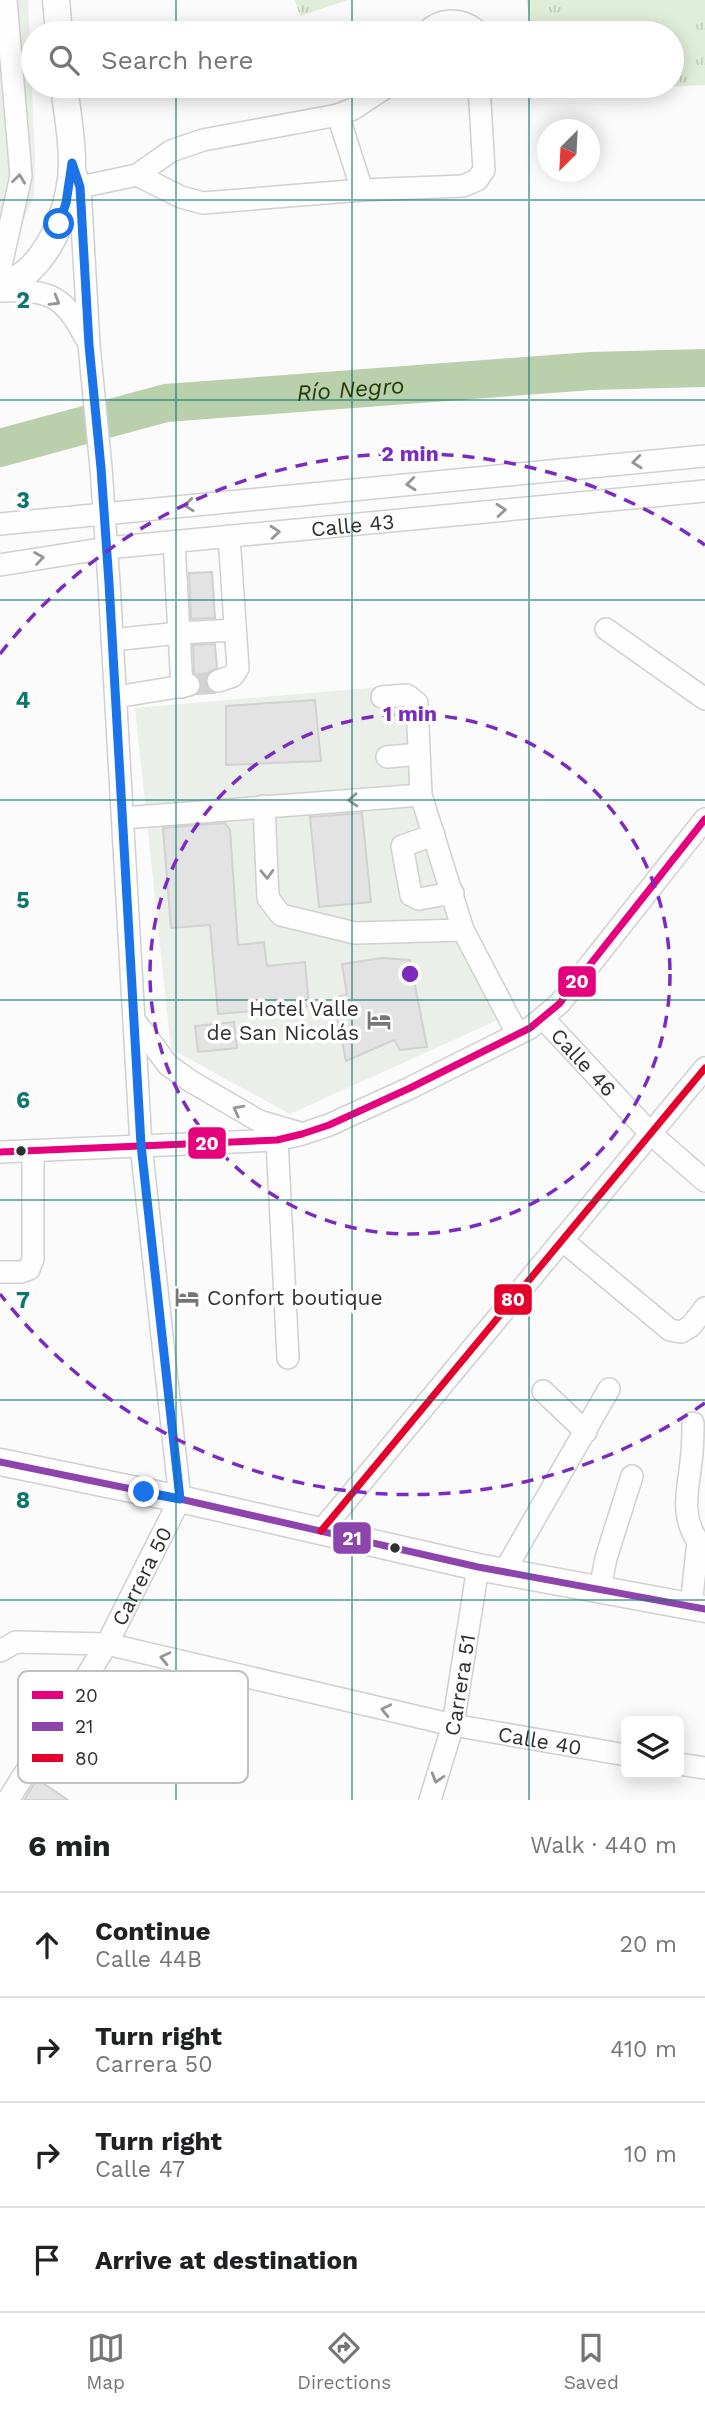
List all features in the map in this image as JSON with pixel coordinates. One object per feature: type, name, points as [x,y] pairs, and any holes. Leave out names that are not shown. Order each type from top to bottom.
[{"type":"main road","points":[[56,0],[58,21]]},
{"type":"main road","name":"Carrera 50","points":[[66,98],[76,175]]},
{"type":"main road","points":[[0,290],[26,272],[48,249],[76,175]]},
{"type":"main road","points":[[0,1462],[180,1499],[478,1567],[698,1607]]},
{"type":"street","points":[[0,270],[21,176],[6,0]]},
{"type":"street","points":[[137,175],[171,151],[203,141],[338,115],[354,109],[370,98]]},
{"type":"street","points":[[76,175],[137,175],[181,197],[203,203],[362,190],[463,186],[477,180],[484,170],[480,98]]},
{"type":"street","points":[[338,115],[362,190]]},
{"type":"street","name":"Carrera 50","points":[[76,175],[107,548],[141,1145],[180,1499],[107,1644],[90,1671]]},
{"type":"street","points":[[0,290],[32,290],[55,298],[73,314],[90,355]]},
{"type":"street","name":"Calle 43","points":[[0,524],[705,456]]},
{"type":"street","name":"Calle 43","points":[[0,565],[107,548],[705,491]]},
{"type":"street","points":[[218,681],[233,676],[238,668],[229,536]]},
{"type":"street","points":[[116,697],[185,686],[174,542]]},
{"type":"street","points":[[606,629],[705,699]]},
{"type":"street","points":[[112,640],[235,630]]},
{"type":"street","points":[[382,697],[407,695],[416,703],[421,795],[463,930],[517,1033]]},
{"type":"street","points":[[387,757],[419,754]]},
{"type":"street","points":[[123,818],[421,795]]},
{"type":"street","points":[[264,806],[268,898],[281,915],[355,933],[463,930]]},
{"type":"street","points":[[543,1018],[559,1004],[705,818]]},
{"type":"street","points":[[434,835],[402,846],[411,895],[419,899],[453,893]]},
{"type":"street","name":"Calle 46","points":[[0,1152],[277,1140],[302,1134],[329,1125],[410,1088],[530,1028],[543,1018],[651,1134],[705,1181]]},
{"type":"street","points":[[135,1021],[168,1065],[191,1082],[259,1121],[302,1134]]},
{"type":"street","points":[[321,1531],[705,1068]]},
{"type":"street","points":[[277,1140],[288,1358]]},
{"type":"street","points":[[0,1272],[21,1272],[29,1269],[33,1259],[33,1152]]},
{"type":"street","points":[[562,1240],[670,1330],[681,1332],[691,1326],[705,1308]]},
{"type":"street","points":[[504,1572],[609,1389]]},
{"type":"street","points":[[542,1391],[586,1432]]},
{"type":"street","points":[[693,1423],[685,1502],[691,1531],[698,1541],[698,1607]]},
{"type":"street","points":[[600,1589],[606,1558],[632,1476]]},
{"type":"street","name":"Carrera 51","points":[[430,1800],[453,1725],[478,1567]]},
{"type":"street","points":[[0,1651],[16,1642],[107,1644]]},
{"type":"street","name":"Carrera 50","points":[[107,1644],[222,1671]]},
{"type":"street","name":"Carrera 50","points":[[248,1677],[453,1725]]},
{"type":"street","name":"Calle 40","points":[[453,1725],[621,1754]]},
{"type":"street","points":[[684,1764],[705,1768]]},
{"type":"street","name":"Carrera 50","points":[[8,1800],[19,1783]]},
{"type":"shaded area","points":[[0,0],[28,0],[29,21],[21,21],[21,98],[32,98],[34,197],[15,237],[0,250]]},
{"type":"shaded area","points":[[403,685],[464,941],[500,1019],[290,1114],[171,1049],[135,708]]},
{"type":"green space","points":[[295,0],[348,0],[300,16]]},
{"type":"green space","points":[[526,0],[705,0],[705,85],[684,86],[684,21],[530,21]]},
{"type":"green space","points":[[563,0],[692,0],[696,58],[684,58],[684,21],[564,21]]},
{"type":"building","points":[[212,572],[215,618],[191,619],[189,573]]},
{"type":"building","points":[[215,644],[217,668],[209,672],[205,679],[206,686],[214,693],[198,694],[202,684],[194,673],[193,645]]},
{"type":"building","points":[[315,700],[321,761],[226,765],[226,706]]},
{"type":"building","points":[[362,813],[371,902],[319,907],[310,817]]},
{"type":"building","points":[[225,823],[230,830],[238,945],[264,942],[267,966],[305,962],[309,1006],[218,1014],[210,925],[171,928],[163,828]]},
{"type":"building","name":"Hotel Valle de San Nicolás","points":[[382,958],[410,960],[427,1047],[400,1050],[394,1040],[346,1061],[333,999],[347,994],[342,964]]},
{"type":"building","points":[[234,1022],[237,1048],[198,1052],[195,1026]]},
{"type":"building","points":[[35,1783],[43,1783],[68,1800],[24,1800]]},
{"type":"waterway","name":"Río Negro","points":[[0,448],[166,403],[591,371],[705,368]]},
{"type":"tunnel","points":[[189,685],[218,681]]},
{"type":"transit line","name":"20","points":[[0,1152],[277,1140],[329,1125],[410,1088],[530,1028],[559,1004],[705,819]]},
{"type":"transit line","name":"80","points":[[321,1531],[705,1068]]},
{"type":"transit line","name":"21","points":[[0,1462],[180,1499],[478,1567],[705,1609]]},
{"type":"place","name":"Hotel Valle de San Nicolás","points":[[379,1020]]},
{"type":"place","name":"Confort boutique","points":[[187,1297]]},
{"type":"route","points":[[59,224],[66,203],[72,163],[80,187],[89,345],[101,468],[141,1145],[180,1499],[144,1492]]}]
